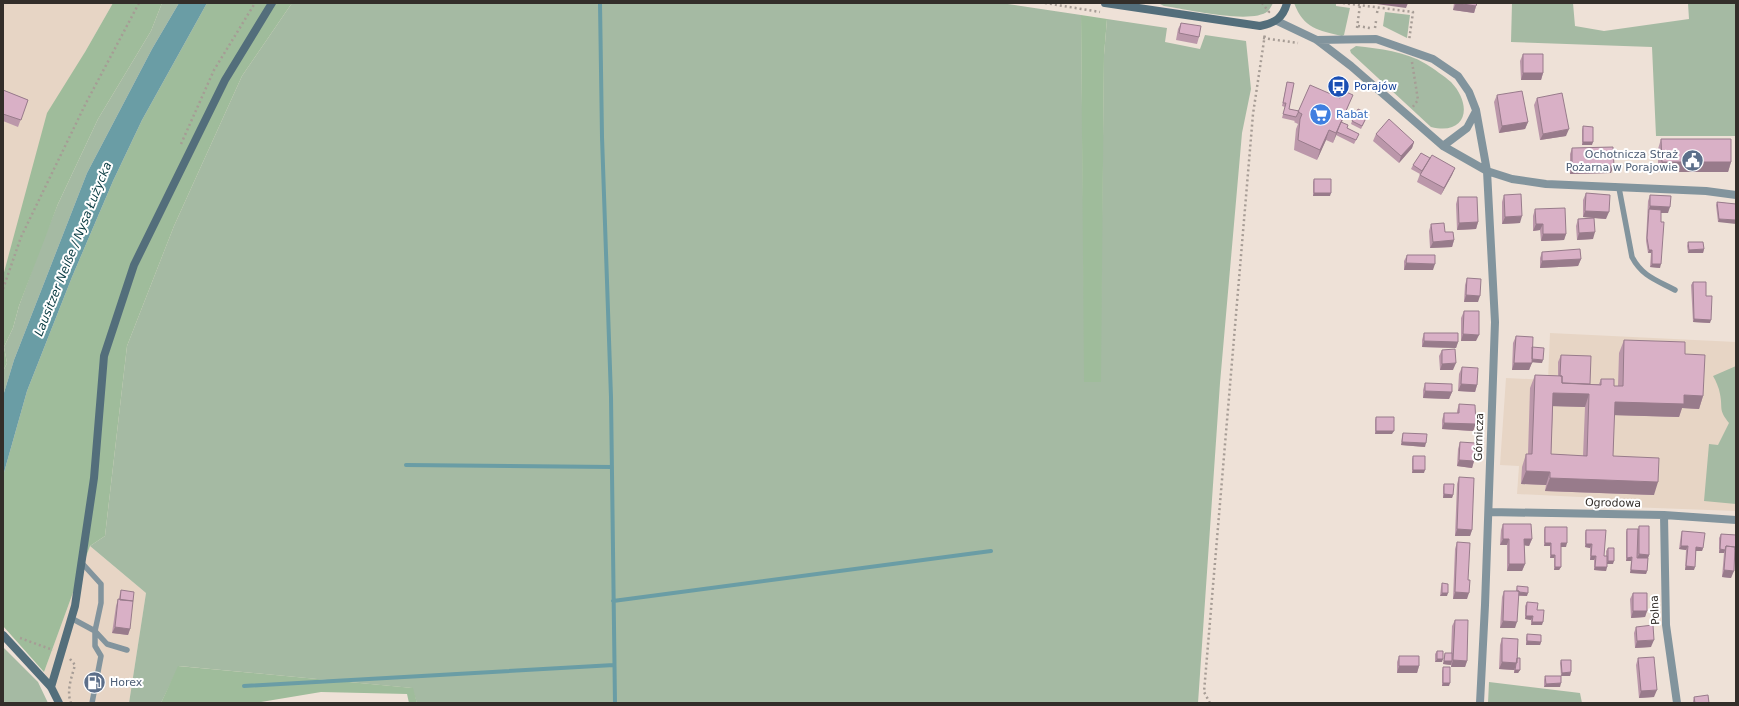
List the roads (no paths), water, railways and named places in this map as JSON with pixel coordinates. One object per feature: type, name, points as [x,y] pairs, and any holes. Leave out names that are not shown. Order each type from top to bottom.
[{"type":"street","points":[[51,687],[71,618],[81,562],[94,478],[104,356],[134,265],[225,80],[272,3]]},
{"type":"street","points":[[1105,3],[1141,6],[1244,25],[1266,25],[1277,21],[1283,15],[1287,3]]},
{"type":"street","points":[[1277,21],[1317,40],[1351,66],[1443,146],[1487,171],[1512,179],[1531,182],[1619,188],[1706,191],[1736,195]]},
{"type":"street","name":"Górnicza","points":[[1317,40],[1376,39],[1433,59],[1458,76],[1469,92],[1476,110],[1487,171],[1495,322],[1489,512],[1480,703]]},
{"type":"street","points":[[1443,146],[1467,128],[1476,110]]},
{"type":"street","name":"Ogrodowa","points":[[1489,512],[1664,515],[1736,520]]},
{"type":"street","name":"Polna","points":[[1664,515],[1666,624],[1677,703]]},
{"type":"street","points":[[3,635],[51,687],[59,703]]},
{"type":"lane","points":[[1619,188],[1632,257],[1636,265],[1642,272],[1675,290]]},
{"type":"lane","points":[[81,562],[101,584],[101,603],[95,631],[95,646],[101,656],[92,703]]},
{"type":"lane","points":[[71,618],[95,631],[107,644],[127,650]]},
{"type":"water","name":"Lausitzer Neiße / Nysa Łużycka","points":[[179,3],[207,3],[142,120],[113,181],[72,277],[27,391],[3,476],[3,396],[14,360],[87,173],[152,49]]},
{"type":"waterway","points":[[600,3],[602,137],[611,397],[615,703]]},
{"type":"waterway","points":[[406,465],[612,467]]},
{"type":"waterway","points":[[613,601],[991,551]]},
{"type":"waterway","points":[[244,686],[614,665]]},
{"type":"place","name":"Porajów","points":[[1339,86]]},
{"type":"place","name":"Rabat","points":[[1320,114]]},
{"type":"place","name":"Ochotnicza Straż Pożarna w Porajowie","points":[[1693,160]]},
{"type":"place","name":"Horex","points":[[94,682]]}]
